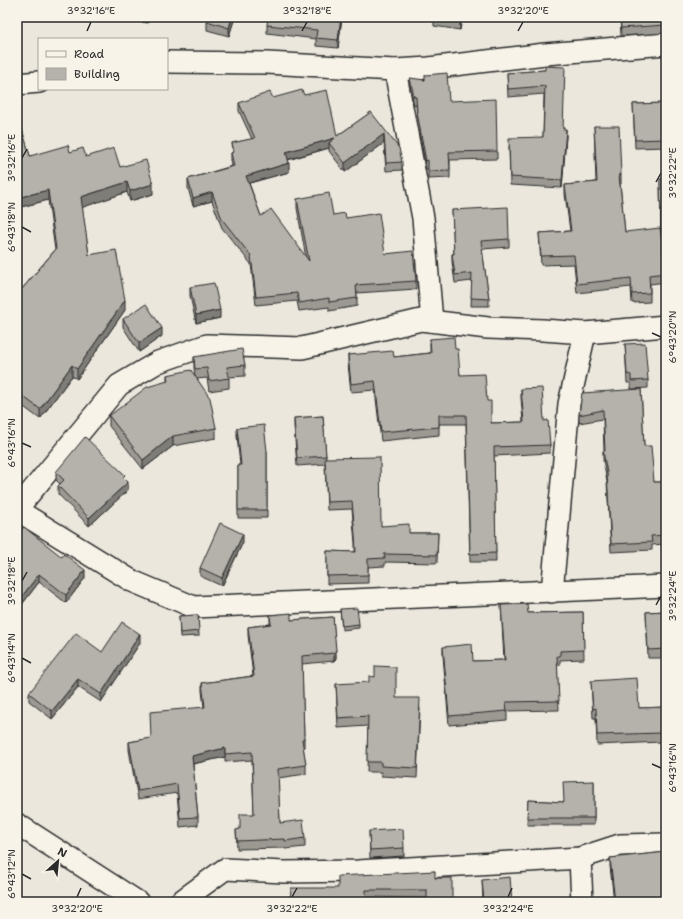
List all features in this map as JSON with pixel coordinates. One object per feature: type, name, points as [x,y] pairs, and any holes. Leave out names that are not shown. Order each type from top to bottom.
[{"type":"street","points":[[168,62],[267,62],[395,70],[429,68],[545,54],[666,44]]},
{"type":"street","points":[[395,70],[423,218],[432,321]]},
{"type":"street","points":[[17,84],[38,82]]},
{"type":"street","points":[[666,326],[585,333],[488,328],[421,320],[302,348],[207,345],[158,362],[119,385],[17,510],[132,581],[194,607],[666,586]]},
{"type":"street","points":[[552,592],[569,404],[585,333]]},
{"type":"street","points":[[17,824],[138,902]]},
{"type":"street","points":[[180,902],[225,869],[284,872],[358,871],[580,858],[620,845],[666,844]]},
{"type":"street","points":[[580,858],[582,902]]},
{"type":"building","points":[[207,17],[232,17],[229,28],[207,21]]},
{"type":"building","points":[[268,17],[341,17],[338,40],[316,38],[317,30],[267,25]]},
{"type":"building","points":[[460,17],[460,21],[434,18]]},
{"type":"building","points":[[620,17],[666,17],[666,25],[621,28]]},
{"type":"building","points":[[545,66],[565,67],[563,129],[566,129],[562,180],[510,177],[509,138],[543,137],[545,86],[508,89],[507,73],[545,70]]},
{"type":"building","points":[[447,73],[449,101],[496,99],[497,151],[449,152],[450,170],[428,171],[428,160],[426,161],[417,112],[416,97],[414,97],[410,78],[425,80],[425,75]]},
{"type":"building","points":[[302,90],[304,95],[327,90],[337,136],[371,112],[399,148],[402,162],[386,163],[384,134],[345,163],[329,143],[335,138],[286,152],[289,163],[246,176],[261,216],[271,209],[309,261],[297,199],[329,193],[333,215],[345,213],[346,218],[379,213],[385,254],[413,251],[416,281],[356,285],[357,298],[329,302],[329,298],[299,303],[297,293],[256,297],[251,256],[222,219],[212,192],[193,198],[188,179],[234,166],[231,153],[234,152],[232,143],[255,138],[239,103],[270,92],[273,98]]},
{"type":"building","points":[[666,103],[666,139],[635,140],[633,104]]},
{"type":"building","points":[[17,113],[30,156],[68,145],[70,152],[83,148],[86,157],[114,148],[120,167],[146,160],[153,184],[130,191],[127,182],[81,197],[89,255],[116,250],[125,300],[77,369],[72,365],[40,409],[17,392],[17,286],[22,289],[56,249],[48,190],[17,198]]},
{"type":"building","points":[[594,126],[619,126],[621,175],[619,175],[625,232],[660,228],[666,273],[649,275],[650,293],[632,294],[631,278],[577,284],[574,255],[541,256],[539,233],[571,231],[565,185],[597,182]]},
{"type":"building","points":[[660,179],[666,179],[666,231],[661,231]]},
{"type":"building","points":[[508,207],[509,239],[481,241],[489,299],[471,298],[472,273],[455,275],[452,254],[454,254],[452,210]]},
{"type":"building","points":[[214,283],[220,310],[196,315],[190,287]]},
{"type":"building","points":[[146,304],[162,328],[139,343],[123,319]]},
{"type":"building","points":[[454,337],[455,349],[458,349],[460,375],[485,374],[487,401],[491,401],[491,423],[524,422],[521,389],[542,388],[544,421],[548,420],[550,445],[494,447],[496,553],[470,554],[466,415],[439,415],[439,427],[381,432],[375,381],[351,384],[348,355],[393,351],[394,357],[431,353],[430,339]]},
{"type":"building","points":[[645,343],[648,380],[631,381],[631,375],[627,374],[625,344]]},
{"type":"building","points":[[242,349],[245,365],[227,367],[229,378],[209,381],[207,368],[195,369],[194,357]]},
{"type":"building","points":[[191,370],[210,398],[216,428],[173,436],[143,460],[109,416],[147,387],[168,381],[167,375]]},
{"type":"building","points":[[641,389],[644,446],[651,446],[654,482],[666,482],[666,535],[651,536],[652,542],[611,544],[607,473],[603,451],[605,451],[603,410],[579,415],[582,393]]},
{"type":"building","points":[[323,416],[326,456],[297,458],[294,418]]},
{"type":"building","points":[[264,425],[267,451],[267,510],[238,510],[238,465],[241,465],[237,428]]},
{"type":"building","points":[[85,437],[125,475],[123,477],[128,482],[89,518],[58,486],[64,480],[56,472]]},
{"type":"building","points":[[380,457],[381,526],[409,524],[409,533],[438,533],[437,555],[384,554],[385,558],[368,559],[368,575],[327,576],[327,551],[356,552],[352,501],[327,502],[325,458]]},
{"type":"building","points":[[220,523],[243,534],[222,578],[200,568]]},
{"type":"building","points":[[24,527],[62,557],[64,554],[85,570],[66,595],[39,574],[17,603],[17,535]]},
{"type":"building","points":[[527,604],[528,613],[583,612],[584,650],[560,651],[560,656],[557,656],[559,701],[506,702],[507,711],[449,716],[443,647],[472,644],[473,661],[505,660],[501,605]]},
{"type":"building","points":[[357,608],[359,624],[342,626],[340,609]]},
{"type":"building","points":[[666,611],[666,649],[648,650],[646,612]]},
{"type":"building","points":[[291,613],[291,620],[333,617],[336,650],[334,653],[302,656],[304,739],[302,739],[306,765],[278,769],[280,823],[303,820],[305,838],[285,841],[285,839],[237,841],[236,830],[240,829],[240,814],[254,814],[252,752],[225,754],[225,748],[192,756],[198,817],[180,818],[177,784],[138,791],[129,742],[151,738],[150,712],[205,707],[202,683],[254,676],[248,627],[271,624],[270,615]]},
{"type":"building","points":[[198,615],[199,631],[180,633],[179,616]]},
{"type":"building","points":[[122,622],[140,634],[101,694],[78,679],[52,711],[29,693],[76,633],[102,652]]},
{"type":"building","points":[[375,666],[396,667],[396,698],[420,698],[417,768],[381,766],[381,762],[367,762],[368,716],[338,718],[336,684],[369,682],[369,676],[375,677]]},
{"type":"building","points":[[637,678],[639,708],[666,707],[666,734],[597,735],[596,708],[593,709],[591,681]]},
{"type":"building","points":[[594,781],[594,818],[527,818],[528,800],[564,802],[563,782]]},
{"type":"building","points":[[403,829],[404,848],[370,850],[369,831]]},
{"type":"building","points":[[666,852],[666,902],[615,902],[610,858]]},
{"type":"building","points":[[435,871],[435,878],[452,878],[452,902],[427,902],[427,890],[366,890],[366,902],[290,902],[291,888],[338,888],[338,876]]},
{"type":"building","points":[[510,877],[512,902],[484,902],[482,880]]}]
